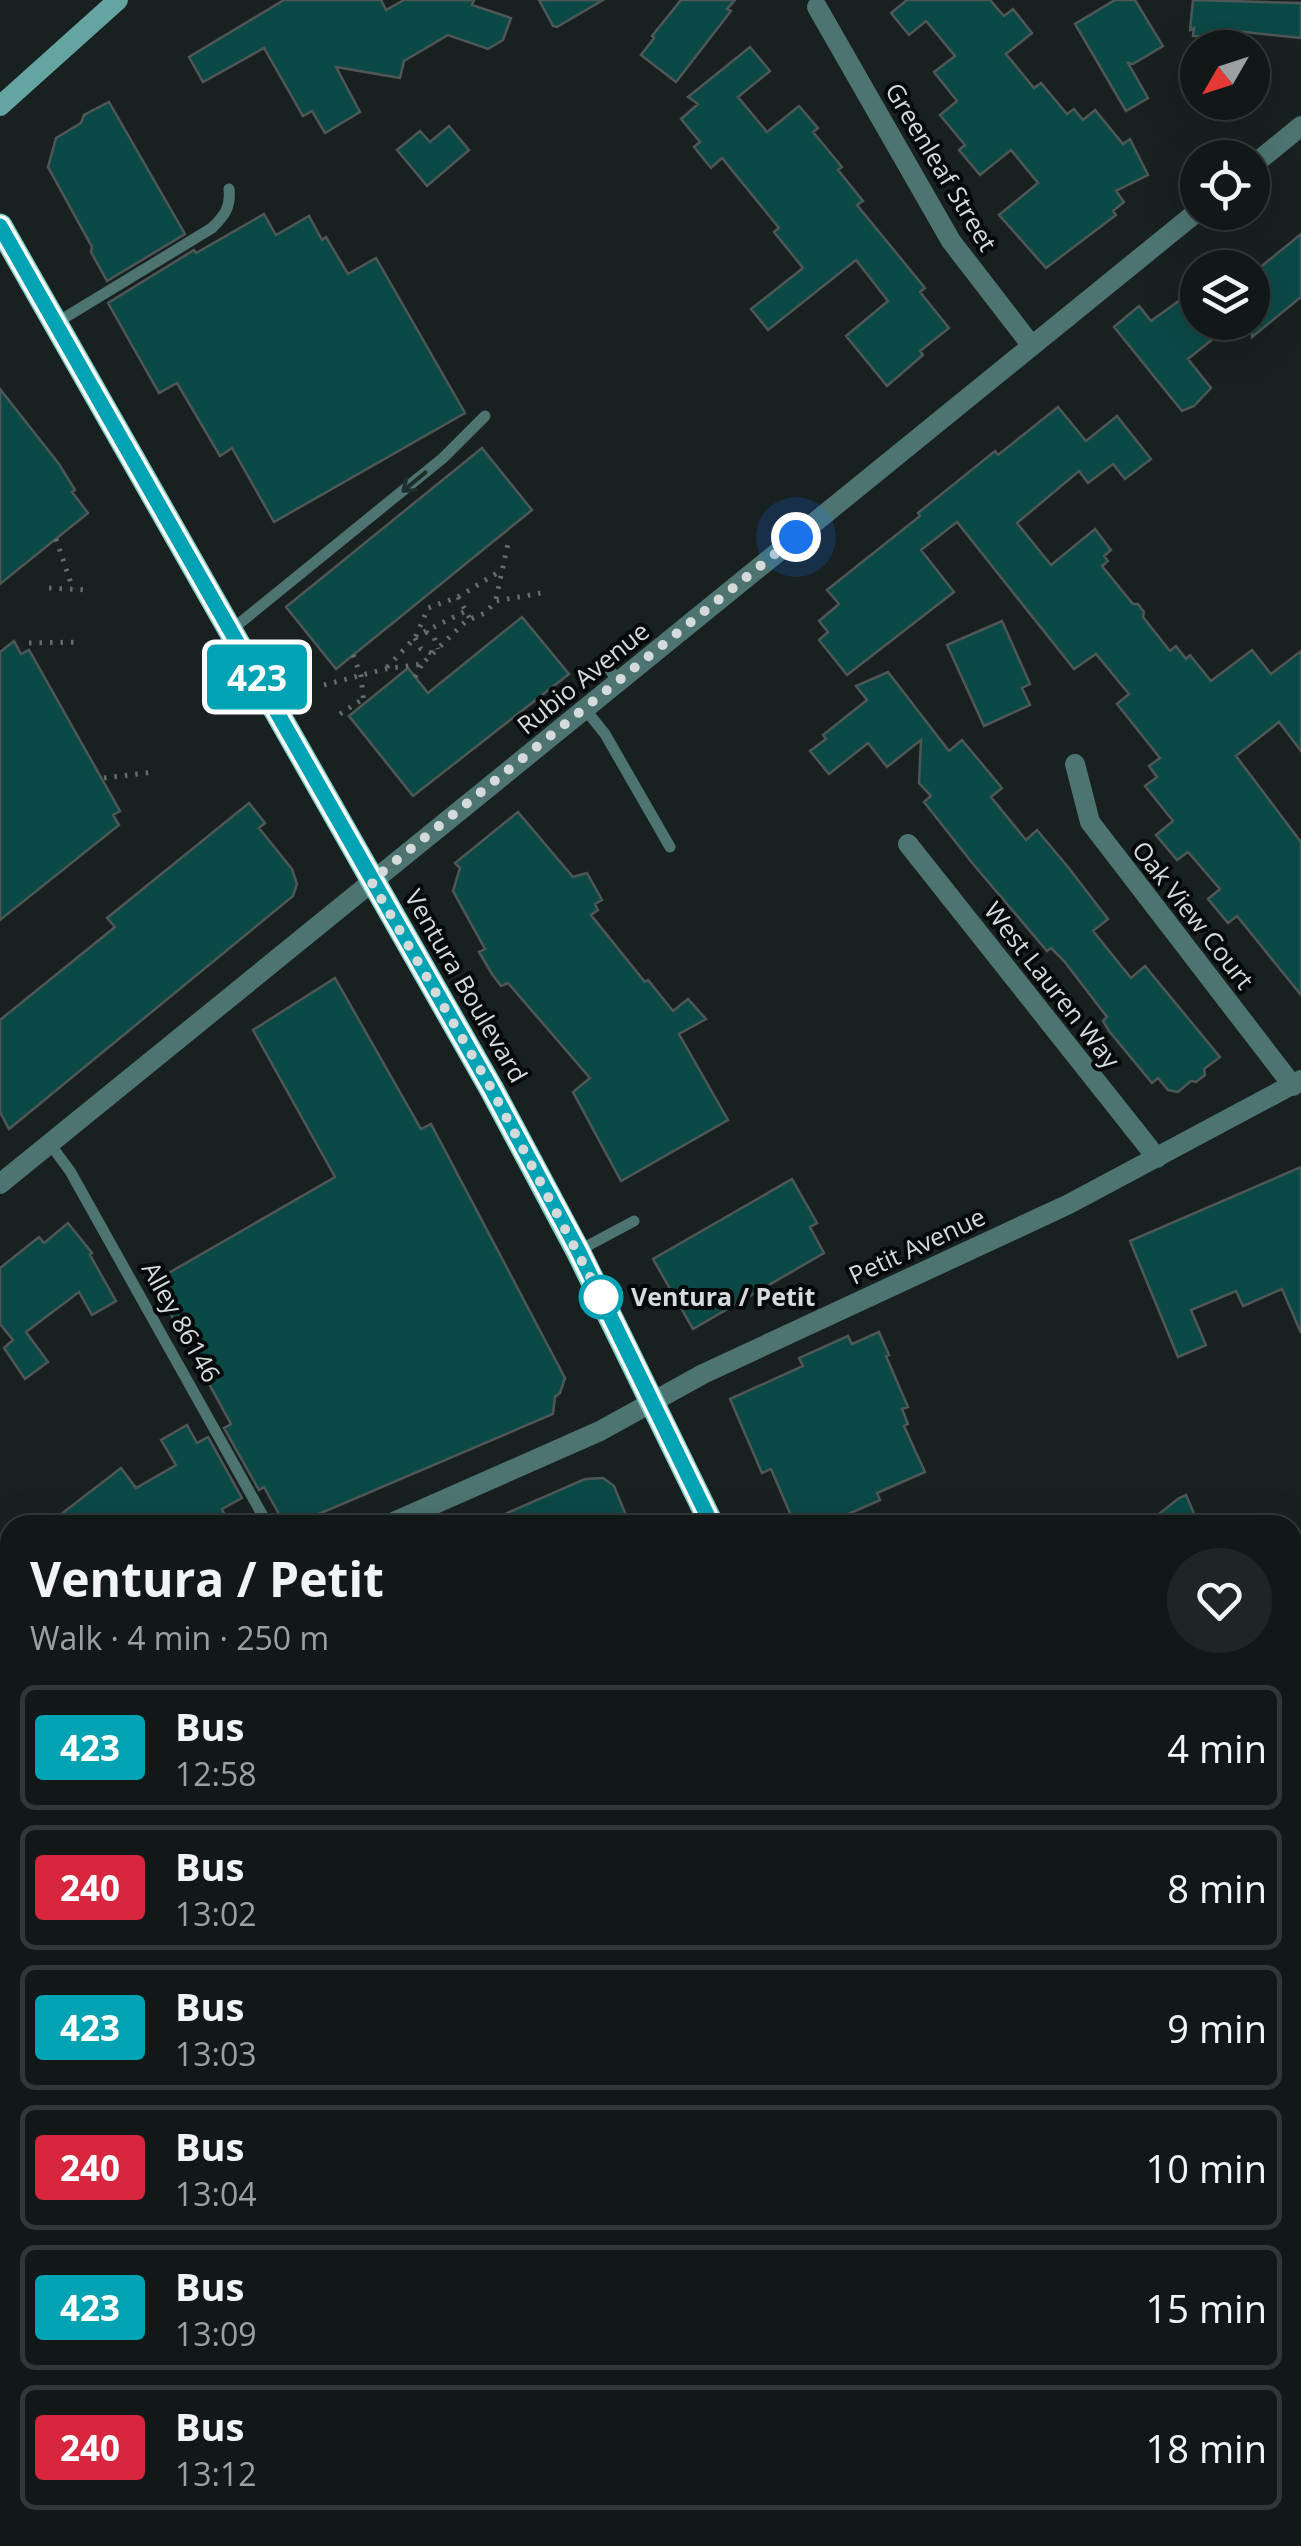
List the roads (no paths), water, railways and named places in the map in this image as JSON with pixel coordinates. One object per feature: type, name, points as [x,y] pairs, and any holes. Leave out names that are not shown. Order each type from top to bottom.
[{"type":"main road","points":[[0,106],[118,0]]},
{"type":"main road","name":"Ventura Boulevard","points":[[0,226],[491,1088],[578,1250],[707,1515]]},
{"type":"street","name":"Greenleaf Street","points":[[817,7],[952,241],[1032,346]]},
{"type":"street","points":[[1270,151],[1301,126]]},
{"type":"street","name":"Rubio Avenue","points":[[0,1184],[1180,226]]},
{"type":"street","name":"Oak View Court","points":[[1075,764],[1090,822],[1297,1083]]},
{"type":"street","name":"West Lauren Way","points":[[908,844],[1157,1158]]},
{"type":"street","name":"Petit Avenue","points":[[409,1515],[600,1431],[721,1365],[1070,1204],[1297,1083]]},
{"type":"lane","points":[[56,323],[212,228],[226,215],[229,189]]},
{"type":"lane","points":[[230,631],[443,458],[484,416]]},
{"type":"lane","points":[[602,659],[618,681]]},
{"type":"lane","points":[[585,709],[605,734],[670,847]]},
{"type":"lane","name":"Alley 86146","points":[[50,1144],[70,1171],[262,1515]]},
{"type":"lane","points":[[578,1250],[634,1221]]},
{"type":"place","name":"Ventura / Petit","points":[[601,1297]]}]
